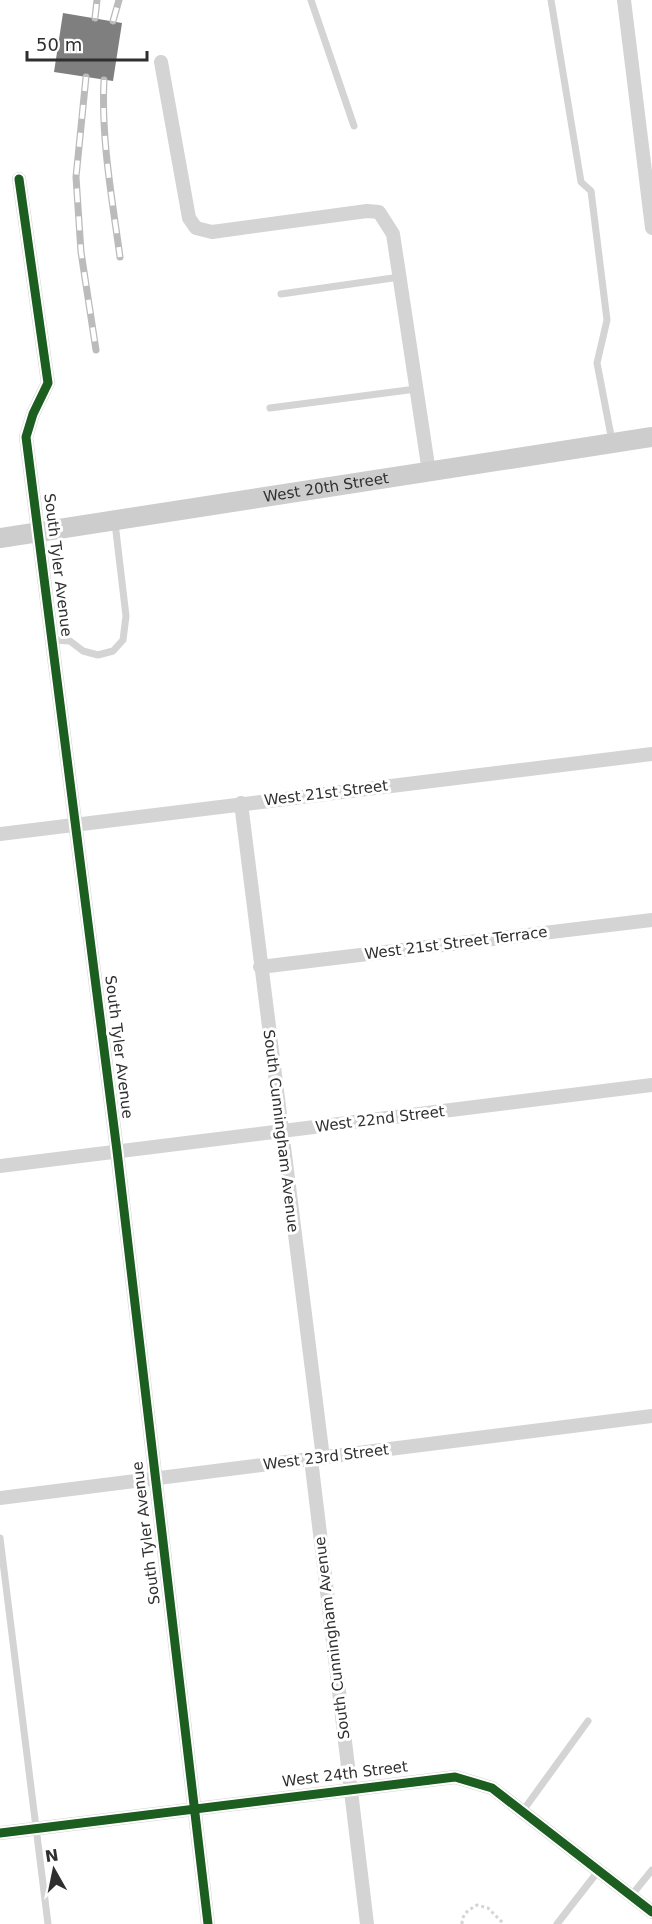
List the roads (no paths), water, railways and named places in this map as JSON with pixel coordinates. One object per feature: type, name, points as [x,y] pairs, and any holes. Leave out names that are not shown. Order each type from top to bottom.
[{"type":"main road","name":"West 20th Street","points":[[0,538],[652,437]]},
{"type":"street","points":[[624,0],[649,175],[652,228]]},
{"type":"street","points":[[161,62],[189,218],[192,224],[212,232],[367,211],[379,212],[393,234],[429,472]]},
{"type":"street","name":"South Tyler Avenue","points":[[19,179],[48,383],[33,414],[26,437],[117,1151],[208,1924]]},
{"type":"street","name":"West 21st Street","points":[[0,834],[652,754]]},
{"type":"street","name":"South Cunningham Avenue","points":[[241,803],[281,1132],[350,1788],[367,1924]]},
{"type":"street","name":"West 21st Street Terrace","points":[[260,967],[652,920]]},
{"type":"street","name":"West 22nd Street","points":[[0,1166],[652,1085]]},
{"type":"street","name":"West 23rd Street","points":[[0,1498],[652,1416]]},
{"type":"street","name":"West 24th Street","points":[[0,1833],[350,1788],[454,1777],[492,1788],[652,1912]]},
{"type":"lane","points":[[311,0],[354,126]]},
{"type":"lane","points":[[551,0],[581,182],[591,191],[607,320],[597,363],[612,443]]},
{"type":"lane","points":[[281,294],[400,278]]},
{"type":"lane","points":[[270,408],[417,389]]},
{"type":"lane","points":[[52,640],[70,641],[83,651],[98,655],[113,651],[123,640],[126,616],[115,521]]},
{"type":"lane","points":[[0,1538],[48,1924]]},
{"type":"lane","points":[[522,1812],[588,1721]]},
{"type":"lane","points":[[557,1924],[599,1870]]},
{"type":"lane","points":[[632,1896],[652,1870]]},
{"type":"railway","points":[[95,18],[97,0]]},
{"type":"railway","points":[[113,21],[119,0]]},
{"type":"railway","points":[[86,77],[76,177],[81,252],[96,350]]},
{"type":"railway","points":[[104,80],[104,124],[120,257]]}]
